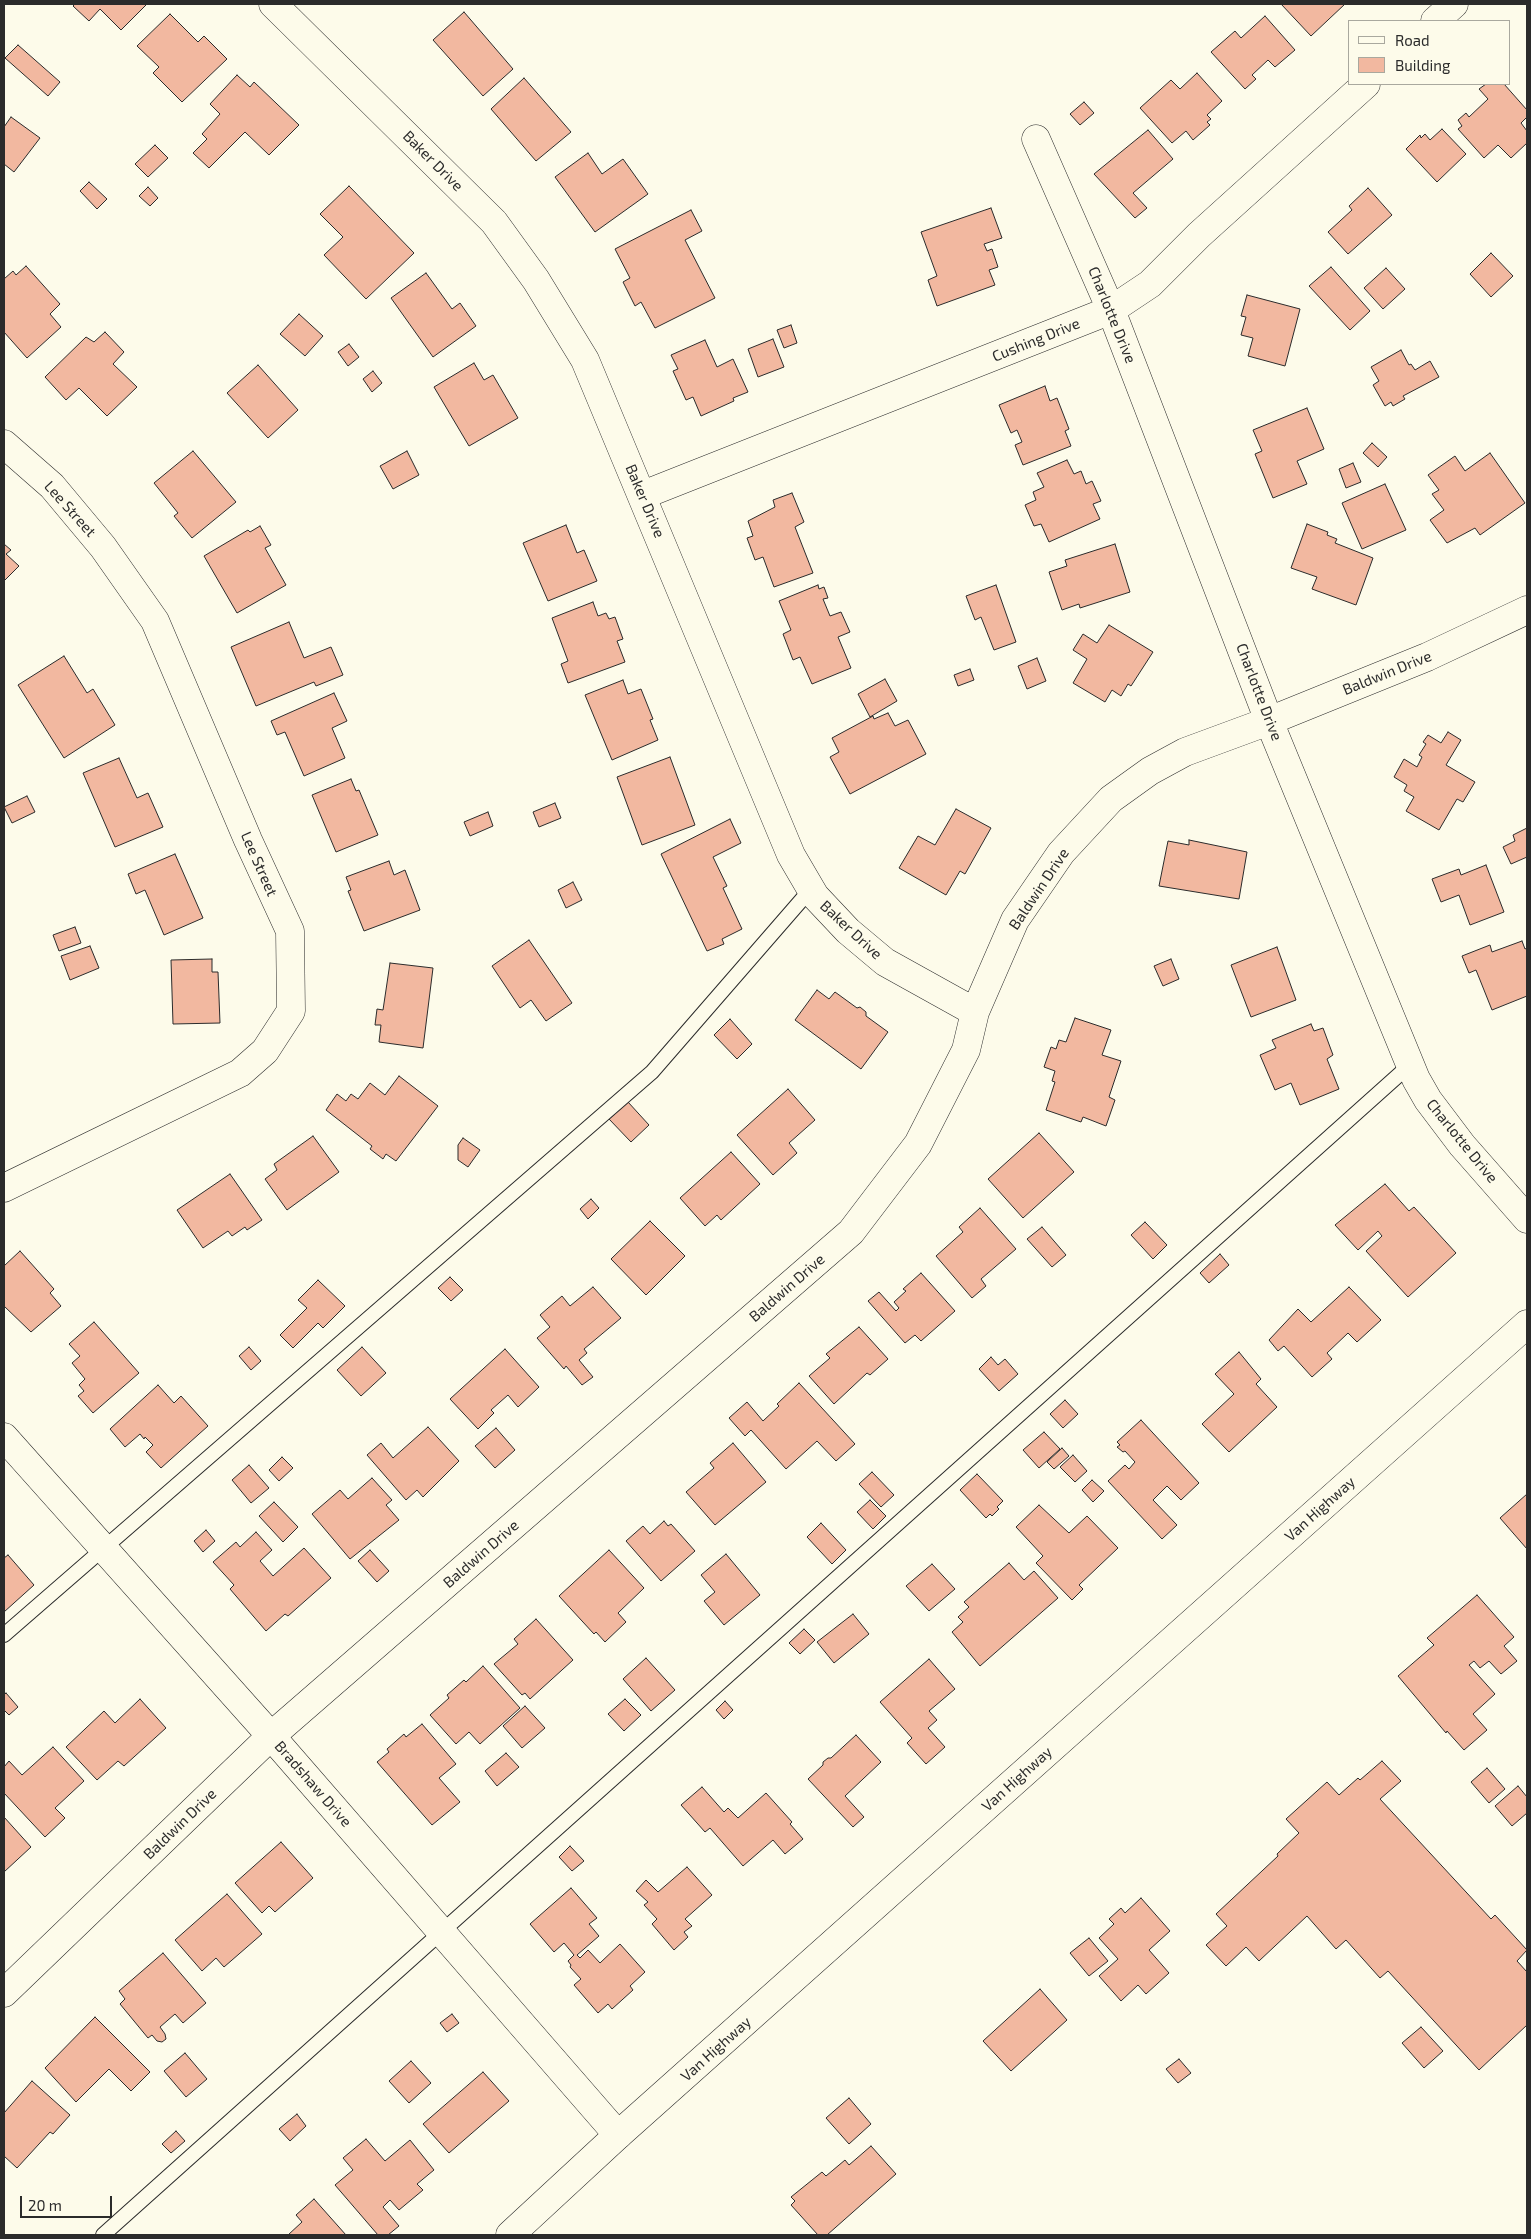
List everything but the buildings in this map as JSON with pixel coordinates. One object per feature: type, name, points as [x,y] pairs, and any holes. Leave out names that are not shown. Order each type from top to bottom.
[{"type":"street","name":"Baker Drive","points":[[273,4],[494,222],[536,280],[586,360],[791,856],[815,896],[848,931],[885,962],[975,1012]]},
{"type":"street","points":[[1436,20],[1454,4]]},
{"type":"street","name":"Cushing Drive","points":[[643,495],[1111,310],[1150,284],[1200,234],[1365,85]]},
{"type":"street","name":"Charlotte Drive","points":[[1036,139],[1111,310],[1269,721],[1416,1079],[1445,1124],[1527,1219]]},
{"type":"street","name":"Lee Street","points":[[4,444],[52,486],[103,547],[156,621],[248,840],[290,930],[291,1011],[265,1051],[240,1073],[4,1188]]},
{"type":"street","name":"Baldwin Drive","points":[[4,1994],[271,1736],[851,1232],[918,1144],[966,1050],[975,1012],[1015,920],[1061,853],[1111,799],[1150,771],[1185,752],[1269,721],[1428,657],[1527,610]]},
{"type":"street","name":"Van Highway","points":[[510,2235],[618,2135],[1527,1324]]},
{"type":"street","name":"Bradshaw Drive","points":[[4,1437],[271,1736],[618,2135]]},
{"type":"lane","points":[[4,1635],[652,1072],[811,889]]},
{"type":"lane","points":[[103,2235],[1411,1064]]}]
